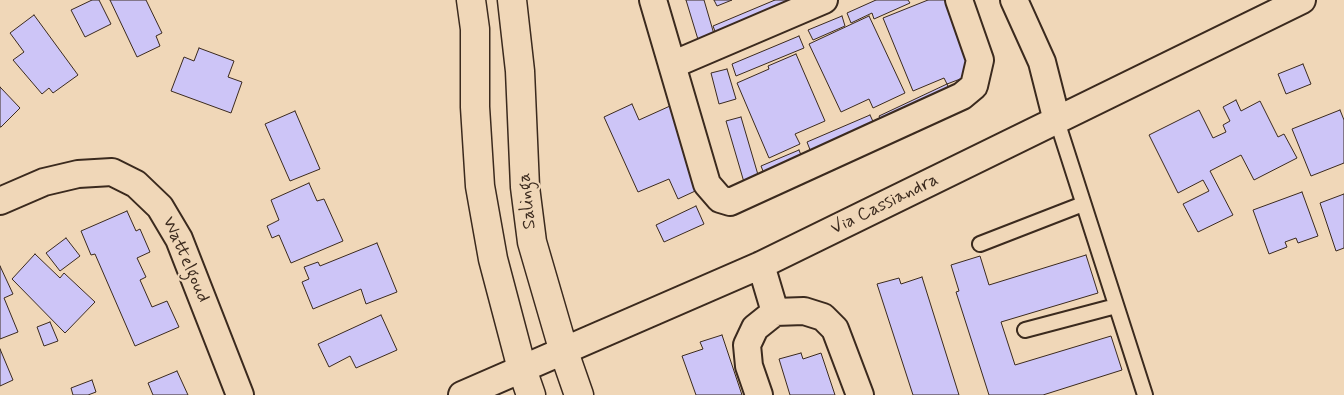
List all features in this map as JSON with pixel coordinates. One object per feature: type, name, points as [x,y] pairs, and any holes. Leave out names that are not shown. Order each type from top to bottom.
[{"type":"street","points":[[471,0],[475,29],[475,107],[480,186],[493,259],[522,369],[531,395]]},
{"type":"street","name":"Salinga","points":[[512,0],[520,71],[525,187],[532,242],[564,352],[579,395]]},
{"type":"street","points":[[653,0],[707,184],[720,200],[730,202],[962,96],[974,86],[980,60],[959,0]]},
{"type":"street","points":[[672,65],[824,0]]},
{"type":"street","points":[[1014,0],[1042,62],[1057,122]]},
{"type":"street","name":"Via Cassiandra","points":[[462,395],[762,265],[1057,122],[1302,0]]},
{"type":"street","name":"Wattelgoud","points":[[0,201],[44,182],[78,174],[112,172],[136,184],[160,207],[179,239],[240,395]]},
{"type":"street","points":[[762,265],[775,312]]},
{"type":"street","points":[[759,395],[749,366],[747,345],[755,328],[775,312],[804,311],[823,317],[835,329],[860,395]]},
{"type":"lane","points":[[1057,122],[1142,394]]},
{"type":"lane","points":[[980,244],[1083,204]]},
{"type":"lane","points":[[1024,330],[1116,306]]},
{"type":"building","points":[[92,0],[99,0],[111,24],[85,37],[71,10]]},
{"type":"building","points":[[110,0],[146,0],[162,33],[156,36],[160,46],[137,57]]},
{"type":"building","points":[[686,0],[704,0],[716,41],[700,46]]},
{"type":"building","points":[[714,0],[732,0],[717,6]]},
{"type":"building","points":[[775,0],[801,0],[719,42],[713,26]]},
{"type":"building","points":[[876,0],[908,0],[910,3],[874,19],[872,13],[851,23],[847,13]]},
{"type":"building","points":[[928,0],[947,0],[976,73],[947,84],[944,78],[913,91],[883,18]]},
{"type":"building","points":[[34,15],[78,75],[53,93],[49,88],[42,94],[13,60],[24,52],[10,33]]},
{"type":"building","points":[[842,16],[845,26],[813,40],[808,30]]},
{"type":"building","points":[[869,16],[905,93],[873,108],[869,99],[841,112],[809,44]]},
{"type":"building","points":[[799,36],[804,48],[736,76],[732,64]]},
{"type":"building","points":[[199,48],[234,61],[228,77],[242,82],[231,113],[171,91],[184,57],[194,61]]},
{"type":"building","points":[[796,54],[825,121],[795,134],[800,144],[769,158],[737,83],[769,69],[768,66]]},
{"type":"building","points":[[1303,64],[1311,84],[1286,94],[1278,74]]},
{"type":"building","points":[[727,69],[736,99],[719,104],[711,73]]},
{"type":"building","points":[[947,84],[953,97],[885,129],[879,116]]},
{"type":"building","points":[[0,87],[20,108],[1,127],[0,127]]},
{"type":"building","points":[[1236,100],[1241,111],[1260,101],[1278,137],[1284,134],[1297,158],[1254,180],[1241,155],[1210,171],[1233,215],[1198,232],[1183,204],[1209,191],[1203,180],[1178,193],[1149,135],[1199,110],[1213,138],[1226,132],[1223,125],[1230,121],[1223,107]]},
{"type":"building","points":[[632,104],[639,120],[670,106],[706,186],[678,199],[669,179],[638,192],[604,117]]},
{"type":"building","points":[[1340,110],[1344,120],[1344,163],[1311,176],[1292,129]]},
{"type":"building","points":[[295,111],[320,169],[290,181],[265,124]]},
{"type":"building","points":[[870,115],[878,132],[814,160],[807,142]]},
{"type":"building","points":[[741,117],[761,185],[746,189],[726,121]]},
{"type":"building","points":[[799,150],[805,165],[767,181],[761,166]]},
{"type":"building","points":[[309,183],[317,201],[324,199],[343,241],[291,263],[279,235],[272,238],[267,226],[279,220],[271,200]]},
{"type":"building","points":[[1302,192],[1318,236],[1298,243],[1296,238],[1285,242],[1287,247],[1269,254],[1253,210]]},
{"type":"building","points":[[1344,194],[1344,248],[1336,251],[1320,203]]},
{"type":"building","points":[[696,206],[704,224],[664,242],[656,225]]},
{"type":"building","points":[[127,211],[136,231],[140,229],[150,252],[137,258],[146,277],[140,280],[152,307],[167,301],[179,327],[135,346],[95,254],[91,255],[81,231]]},
{"type":"building","points":[[66,238],[80,256],[60,271],[46,253]]},
{"type":"building","points":[[377,243],[397,292],[366,304],[361,289],[313,309],[302,282],[309,279],[304,267],[318,262],[320,266]]},
{"type":"building","points":[[35,254],[60,278],[64,273],[95,302],[65,333],[12,279]]},
{"type":"building","points":[[1086,255],[1098,293],[1001,322],[1015,365],[1111,336],[1122,370],[1043,395],[989,395],[956,292],[959,291],[951,265],[980,256],[989,285]]},
{"type":"building","points":[[0,266],[13,294],[4,298],[18,332],[0,339]]},
{"type":"building","points":[[922,277],[959,395],[913,395],[877,284],[899,278],[901,284]]},
{"type":"building","points":[[381,315],[397,350],[356,368],[350,356],[329,367],[318,344]]},
{"type":"building","points":[[50,322],[58,341],[44,346],[37,327]]},
{"type":"building","points":[[722,335],[742,395],[696,395],[682,356],[703,349],[700,342]]},
{"type":"building","points":[[0,349],[13,380],[0,386]]},
{"type":"building","points":[[801,353],[803,359],[821,353],[835,395],[790,395],[779,359]]},
{"type":"building","points":[[177,371],[188,395],[153,395],[148,383]]},
{"type":"building","points":[[92,380],[96,392],[88,395],[73,395],[71,388]]}]
